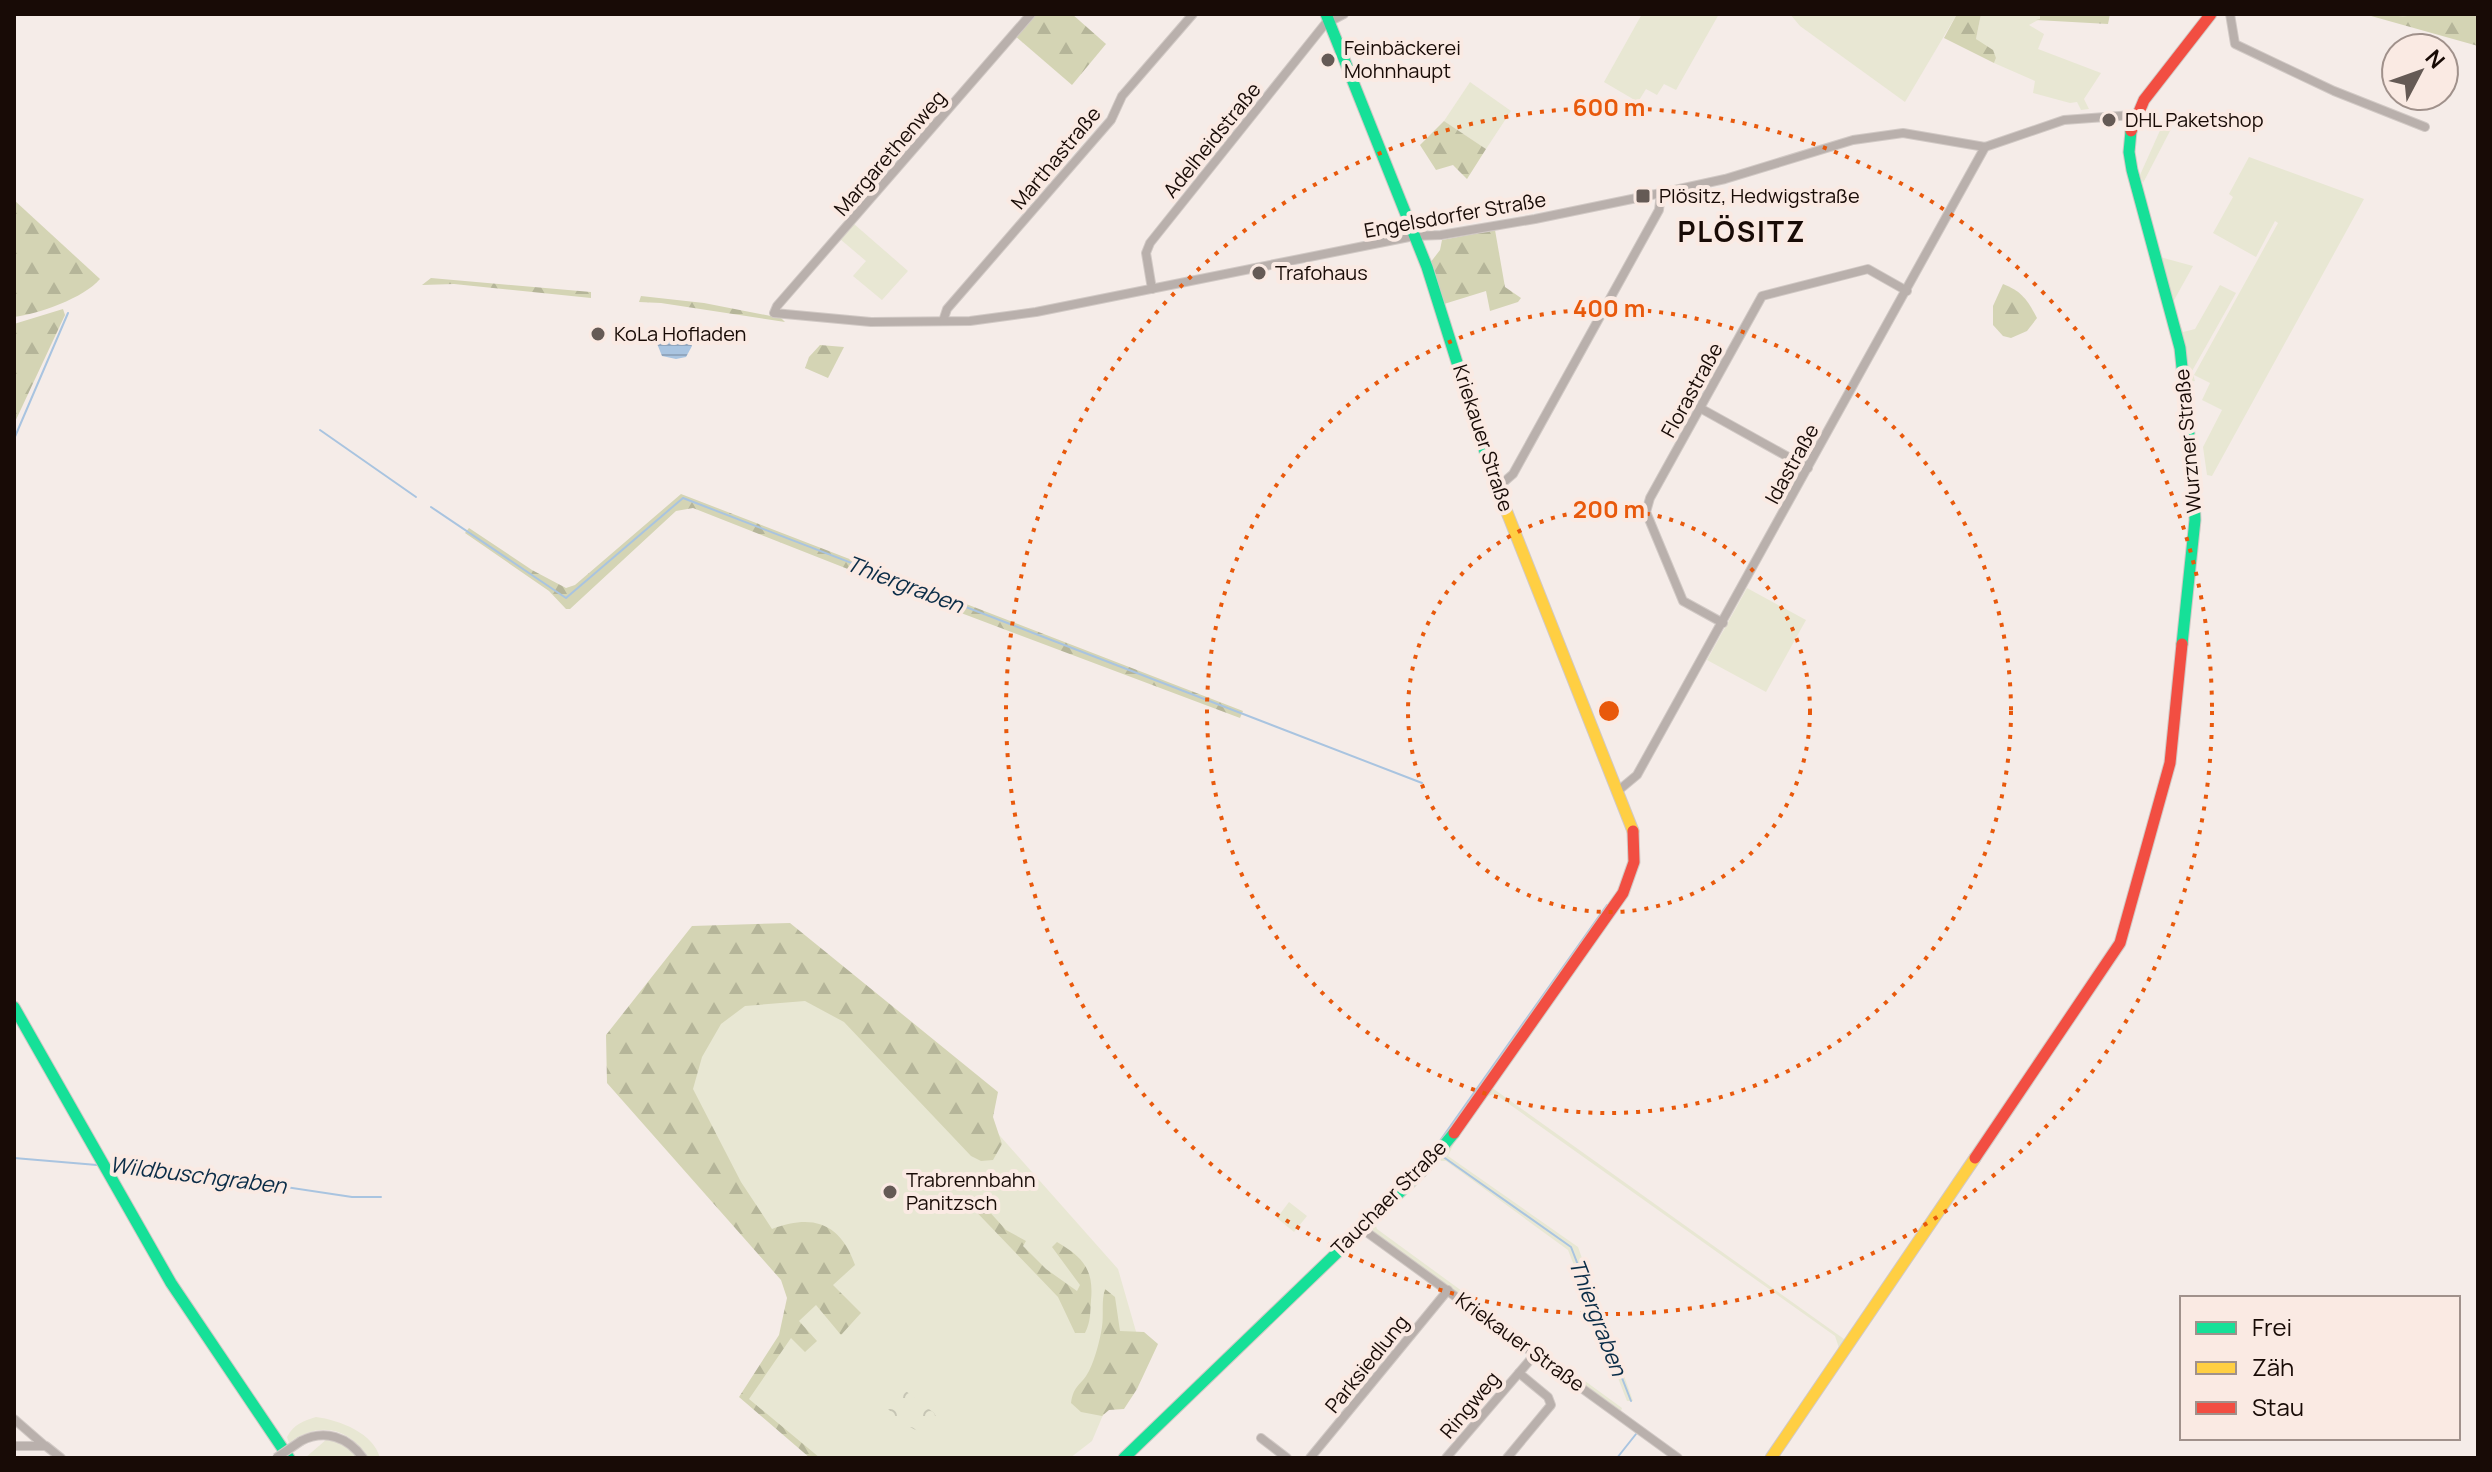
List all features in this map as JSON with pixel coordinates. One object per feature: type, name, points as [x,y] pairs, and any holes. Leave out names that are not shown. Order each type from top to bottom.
[{"type":"street","name":"Margarethenweg","points":[[774,313],[1031,14]]},
{"type":"street","name":"Marthastraße","points":[[943,321],[947,309],[1111,120],[1122,96],[1193,14]]},
{"type":"street","points":[[1328,18],[1344,14]]},
{"type":"street","name":"Wurzner Straße","points":[[1771,1458],[2120,943],[2170,763],[2195,520],[2180,348],[2129,156],[2128,140],[2133,115],[2188,38],[2211,14]]},
{"type":"street","points":[[2230,14],[2235,44],[2334,91],[2425,127]]},
{"type":"street","name":"Kriekauer Straße","points":[[1328,18],[1427,267],[1497,488],[1548,621],[1619,790],[1634,834],[1634,862]]},
{"type":"street","name":"Adelheidstraße","points":[[1152,289],[1146,253],[1150,243],[1328,18]]},
{"type":"street","name":"Engelsdorfer Straße","points":[[774,313],[871,322],[970,321],[1036,312],[1414,236],[1441,235],[1520,222],[1661,193],[1725,179],[1853,140],[1903,133],[1985,147],[2064,120],[2133,115]]},
{"type":"street","name":"Idastraße","points":[[1619,790],[1637,775],[1985,147]]},
{"type":"street","points":[[1497,488],[1513,474],[1659,210],[1661,193]]},
{"type":"street","name":"Florastraße","points":[[1723,623],[1683,601],[1646,512],[1650,498],[1762,296],[1868,269],[1907,291]]},
{"type":"street","points":[[1700,408],[1808,468]]},
{"type":"street","name":"Tauchaer Straße","points":[[1124,1458],[1411,1182],[1454,1133],[1609,915],[1623,893],[1634,862]]},
{"type":"street","points":[[14,1007],[178,1295],[289,1458]]},
{"type":"street","name":"Kriekauer Straße","points":[[1361,1228],[1678,1458]]},
{"type":"street","name":"Parksiedlung","points":[[1310,1458],[1448,1290]]},
{"type":"street","name":"Ringweg","points":[[1446,1458],[1536,1353]]},
{"type":"street","name":"Ringweg","points":[[1507,1458],[1551,1405],[1550,1399],[1519,1373]]},
{"type":"street","points":[[14,1419],[61,1458]]},
{"type":"street","points":[[276,1458],[301,1441],[319,1435],[336,1437],[350,1444],[363,1458]]},
{"type":"street","points":[[1261,1438],[1287,1458]]},
{"type":"street","points":[[14,1446],[46,1446]]},
{"type":"green space","points":[[1035,14],[1072,14],[1106,44],[1072,85],[1015,36]]},
{"type":"green space","points":[[1642,14],[1719,14],[1676,90],[1664,84],[1657,95],[1646,89],[1638,102],[1604,82]]},
{"type":"green space","points":[[1790,14],[1957,14],[1905,102],[1800,26]]},
{"type":"green space","points":[[1957,14],[1981,14],[1976,39],[1993,50],[1994,63],[1944,38]]},
{"type":"green space","points":[[1981,14],[2040,14],[2040,19],[2029,25],[2044,34],[2038,49],[2101,73],[2084,99],[2089,109],[2081,110],[2077,102],[2033,93],[2035,81],[1994,63],[1996,58],[1976,39]]},
{"type":"green space","points":[[2040,14],[2110,14],[2108,24],[2036,20],[2040,19]]},
{"type":"green space","points":[[2364,14],[2478,14],[2478,46],[2460,41],[2460,32],[2428,32]]},
{"type":"green space","points":[[1470,82],[1511,111],[1486,149],[1444,121]]},
{"type":"green space","points":[[1444,121],[1486,149],[1467,179],[1453,165],[1436,170],[1420,145]]},
{"type":"green space","points":[[2162,126],[2171,129],[2143,183],[2140,175]]},
{"type":"green space","points":[[2249,157],[2364,199],[2212,476],[2207,475],[2203,447],[2222,410],[2202,400],[2210,383],[2194,375],[2278,223],[2275,221],[2256,257],[2213,233],[2233,197],[2229,194]]},
{"type":"green space","points":[[14,200],[100,279],[83,293],[60,304],[14,317]]},
{"type":"green space","points":[[854,224],[908,271],[882,300],[853,276],[866,261],[840,239]]},
{"type":"green space","points":[[1495,230],[1505,287],[1521,298],[1518,302],[1490,311],[1486,291],[1444,304],[1430,263],[1440,250],[1442,240]]},
{"type":"green space","points":[[2160,257],[2193,266],[2173,302]]},
{"type":"green space","points":[[431,278],[591,292],[591,298],[454,284],[422,285]]},
{"type":"green space","points":[[2003,284],[2024,297],[2037,318],[2027,331],[2011,338],[2003,336],[1993,325],[1993,306]]},
{"type":"green space","points":[[2220,285],[2236,293],[2192,371],[2195,381],[2189,382],[2177,324],[2180,323],[2183,332],[2195,329]]},
{"type":"green space","points":[[641,296],[704,303],[781,318],[785,322],[639,302]]},
{"type":"green space","points":[[63,309],[65,315],[14,424],[14,324]]},
{"type":"green space","points":[[820,345],[844,347],[828,378],[805,368],[809,357]]},
{"type":"green space","points":[[681,494],[1243,711],[1240,718],[693,508],[676,511],[570,609],[465,533],[469,528],[532,570],[566,588],[575,585]]},
{"type":"green space","points":[[1747,588],[1806,620],[1766,692],[1707,660]]},
{"type":"green space","points":[[790,923],[998,1092],[993,1117],[1002,1144],[993,1160],[981,1161],[971,1156],[844,1022],[805,1001],[745,1006],[721,1024],[702,1057],[693,1089],[741,1182],[772,1229],[800,1222],[823,1225],[841,1239],[855,1265],[833,1285],[861,1313],[841,1335],[816,1305],[799,1321],[817,1341],[805,1352],[791,1338],[749,1399],[820,1458],[810,1458],[739,1397],[779,1335],[787,1298],[781,1280],[607,1083],[606,1035],[692,926]]},
{"type":"green space","name":"Trabrennbahn Panitzsch","points":[[786,966],[962,1093],[1118,1269],[1137,1335],[1092,1441],[1070,1458],[815,1458],[742,1399],[783,1338],[793,1279],[675,1115],[691,1036]]},
{"type":"green space","points":[[1491,1087],[1844,1339],[1845,1343],[1802,1407],[1839,1348],[1835,1336],[1495,1094],[1488,1096],[1457,1137],[1448,1156],[1578,1247],[1633,1401],[1627,1401],[1568,1250],[1446,1161],[1438,1161],[1415,1187],[1377,1220],[1377,1229],[1622,1408],[1621,1411],[1374,1233],[1371,1225]]},
{"type":"green space","points":[[968,1195],[976,1197],[1006,1230],[1026,1241],[1023,1246],[1046,1269],[1077,1291],[1080,1285],[1052,1247],[1057,1242],[1080,1259],[1091,1280],[1090,1317],[1085,1333],[1075,1333],[1058,1297],[963,1198]]},
{"type":"green space","points":[[1289,1202],[1307,1216],[1294,1232],[1277,1218]]},
{"type":"green space","points":[[1105,1289],[1115,1297],[1120,1331],[1144,1332],[1158,1344],[1124,1409],[1109,1410],[1102,1416],[1081,1412],[1071,1403],[1097,1349]]},
{"type":"green space","points":[[893,1381],[934,1413],[940,1423],[933,1435],[910,1427],[879,1400],[881,1393]]},
{"type":"green space","points":[[316,1417],[354,1429],[371,1441],[380,1458],[369,1458],[352,1439],[332,1431],[311,1432],[289,1443],[287,1437],[293,1429]]},
{"type":"green space","points":[[327,1439],[345,1446],[359,1458],[305,1458]]},
{"type":"water","points":[[666,332],[688,338],[692,346],[686,357],[676,359],[662,356],[656,341]]},
{"type":"waterway","points":[[14,439],[68,313]]},
{"type":"waterway","name":"Thiergraben","points":[[320,430],[416,497]]},
{"type":"waterway","name":"Thiergraben","points":[[431,507],[566,598],[683,498],[1422,783]]},
{"type":"waterway","name":"Thiergraben","points":[[1437,1145],[1607,905]]},
{"type":"waterway","name":"Thiergraben","points":[[1442,1156],[1571,1247],[1631,1401]]},
{"type":"waterway","name":"Wildbuschgraben","points":[[14,1158],[97,1165]]},
{"type":"waterway","name":"Wildbuschgraben","points":[[111,1164],[352,1197],[381,1197]]},
{"type":"waterway","name":"Wildbuschgraben","points":[[1617,1458],[1636,1434]]},
{"type":"traffic: fast","points":[[1326,14],[1427,267],[1493,477]]},
{"type":"traffic: fast","points":[[2131,131],[2129,152],[2132,170],[2180,348],[2193,474],[2195,520],[2182,644]]},
{"type":"traffic: fast","points":[[14,1007],[171,1283],[289,1458]]},
{"type":"traffic: fast","points":[[1124,1458],[1426,1167],[1454,1133]]},
{"type":"traffic: slow","points":[[1493,477],[1633,831]]},
{"type":"traffic: slow","points":[[1771,1458],[1975,1158]]},
{"type":"traffic: jam","points":[[2131,131],[2144,100],[2211,14]]},
{"type":"traffic: jam","points":[[1975,1158],[2120,943],[2170,763],[2182,644]]},
{"type":"traffic: jam","points":[[1454,1133],[1623,893],[1634,862],[1633,831]]},
{"type":"place","name":"Feinbäckerei Mohnhaupt","points":[[1328,60]]},
{"type":"place","name":"DHL Paketshop","points":[[2109,120]]},
{"type":"place","name":"Plösitz, Hedwigstraße","points":[[1643,196]]},
{"type":"place","name":"Trafohaus","points":[[1259,273]]},
{"type":"place","name":"KoLa Hofladen","points":[[598,334]]},
{"type":"place","name":"Trabrennbahn Panitzsch","points":[[890,1192]]},
{"type":"district","name":"PLÖSITZ","points":[[1742,232]]}]
